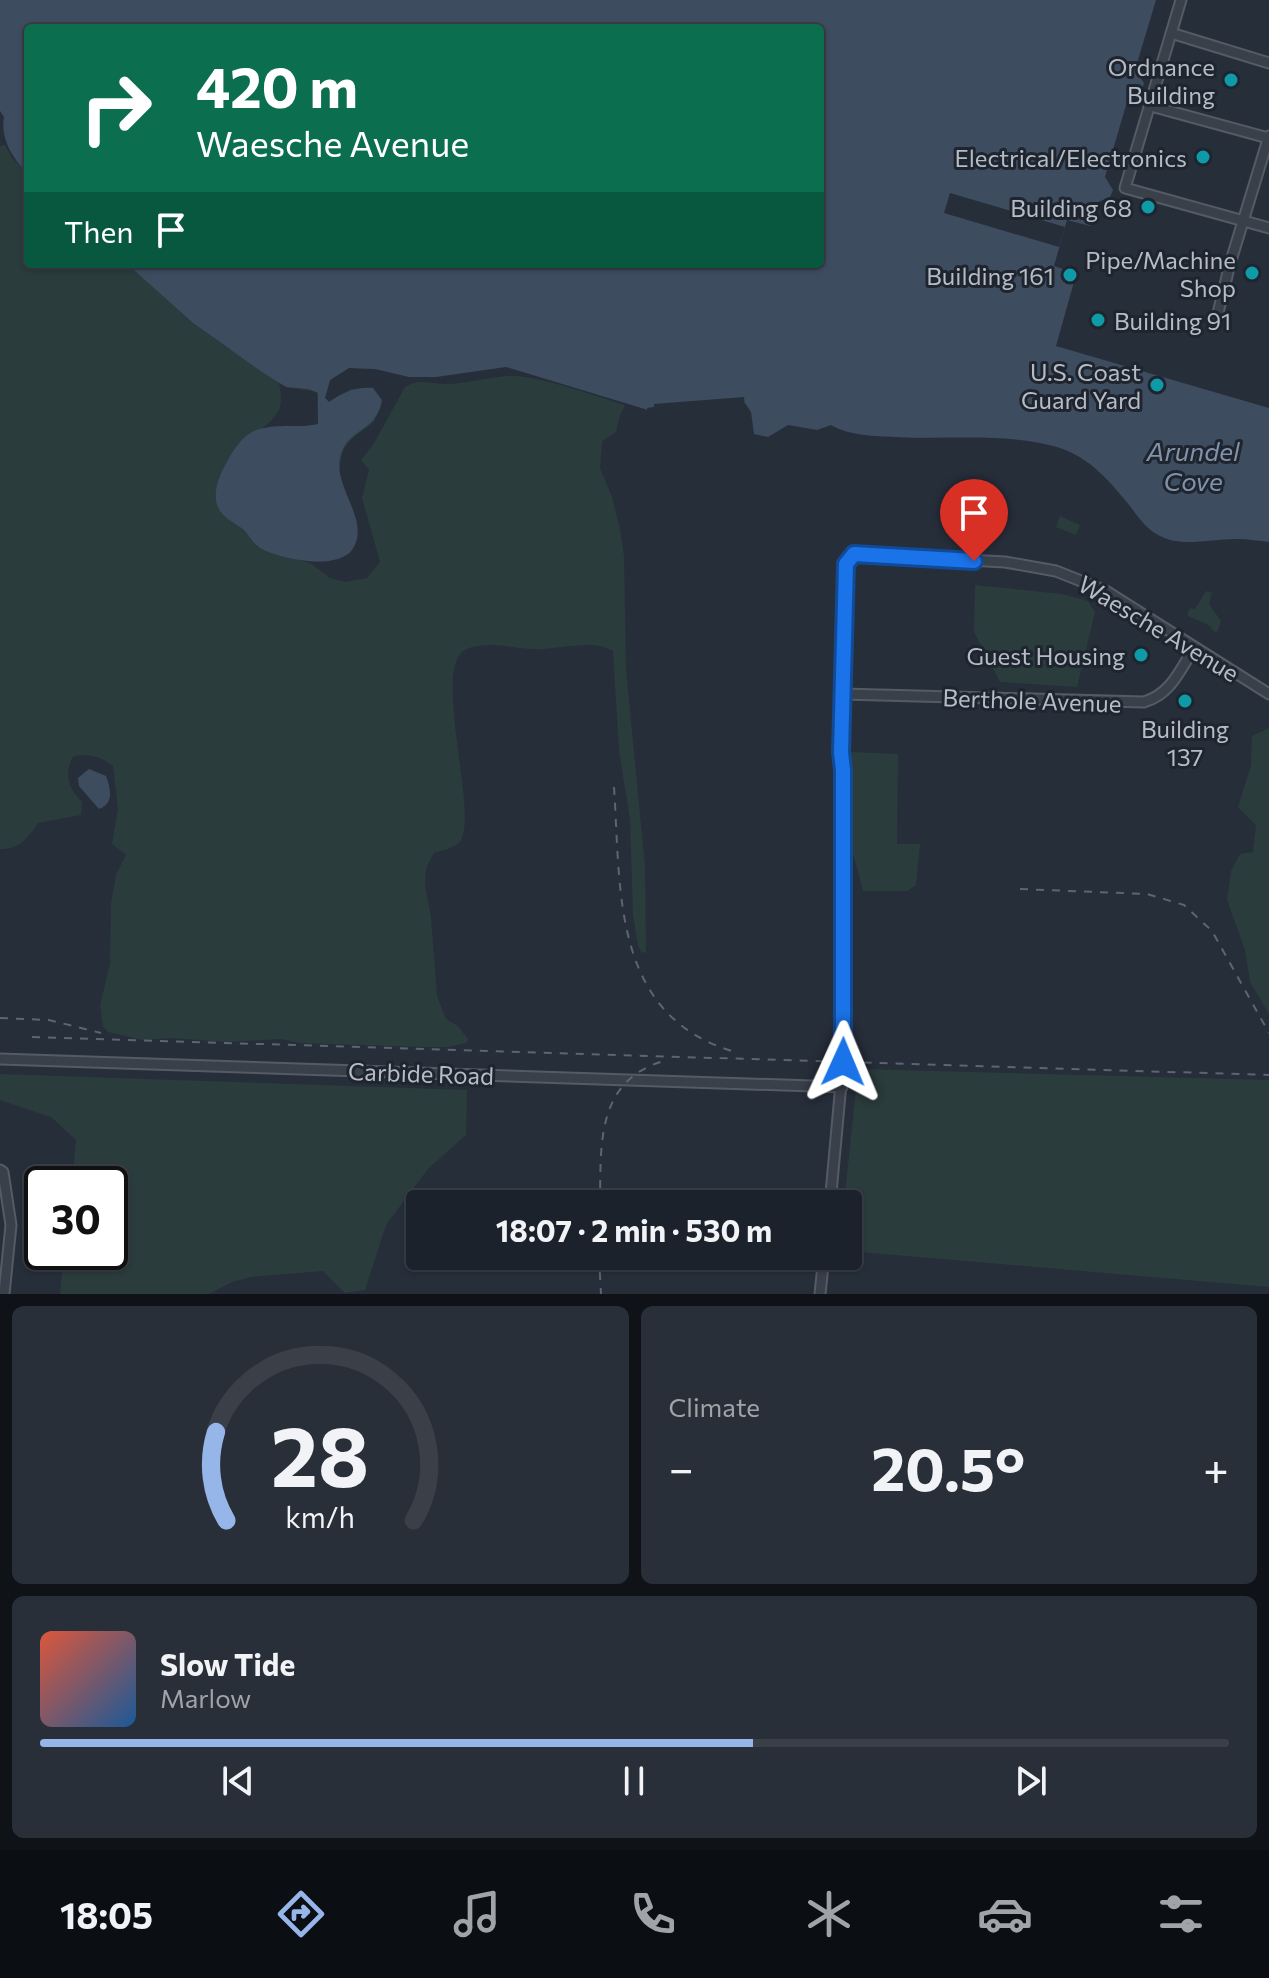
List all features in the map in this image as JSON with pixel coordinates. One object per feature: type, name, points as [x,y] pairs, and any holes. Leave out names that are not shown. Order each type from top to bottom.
[{"type":"street","points":[[1181,0],[1125,188],[1269,228]]},
{"type":"street","points":[[1171,33],[1269,63]]},
{"type":"street","points":[[1151,106],[1269,137],[1217,317]]},
{"type":"street","name":"Waesche Avenue","points":[[843,694],[846,564],[854,554],[1005,562],[1056,571],[1106,591],[1269,694]]},
{"type":"street","name":"Berthole Avenue","points":[[843,694],[1144,702],[1161,695],[1170,687],[1194,648]]},
{"type":"street","points":[[831,1190],[842,1087],[844,1016],[843,694]]},
{"type":"street","name":"Carbide Road","points":[[0,1059],[842,1087]]},
{"type":"street","points":[[1,1171],[11,1225],[4,1294]]},
{"type":"street","points":[[820,1294],[823,1270]]},
{"type":"shaded area","points":[[5,145],[24,170],[24,268],[131,268],[193,323],[229,349],[375,369],[349,368],[330,380],[325,398],[329,402],[351,389],[373,388],[375,421],[347,445],[340,467],[301,428],[318,424],[317,392],[279,383],[281,402],[278,412],[264,427],[242,441],[218,478],[257,547],[310,563],[330,578],[346,582],[367,578],[380,562],[362,498],[369,470],[361,460],[373,445],[405,387],[410,384],[448,384],[521,376],[625,405],[616,432],[602,441],[600,468],[612,497],[624,556],[626,670],[645,866],[646,952],[642,953],[638,946],[633,915],[630,819],[619,751],[613,651],[595,645],[544,649],[475,646],[467,649],[457,660],[453,680],[465,823],[459,843],[434,853],[426,868],[425,885],[431,917],[437,996],[446,1019],[458,1026],[468,1039],[467,1043],[427,1047],[300,1043],[281,1039],[226,1042],[171,1038],[142,1040],[108,1032],[103,1026],[100,1005],[110,964],[111,904],[116,875],[126,855],[112,844],[118,809],[113,766],[94,756],[73,757],[68,775],[74,792],[82,802],[81,815],[38,823],[22,842],[0,849],[0,146]]},
{"type":"shaded area","points":[[1060,516],[1080,525],[1076,535],[1056,527]]},
{"type":"shaded area","points":[[975,585],[1062,594],[1088,601],[1095,612],[1077,687],[1000,682],[974,632]]},
{"type":"shaded area","points":[[1206,591],[1212,593],[1209,604],[1221,621],[1218,631],[1214,632],[1210,626],[1188,616],[1188,611],[1195,609]]},
{"type":"shaded area","points":[[1269,728],[1269,1014],[1250,982],[1245,950],[1227,900],[1231,871],[1240,854],[1253,852],[1256,825],[1238,807],[1251,765],[1252,736]]},
{"type":"shaded area","points":[[850,752],[898,754],[897,844],[920,844],[916,885],[907,891],[863,891],[850,842]]},
{"type":"shaded area","points":[[858,1069],[1269,1080],[1269,1287],[862,1252],[862,1190],[845,1190]]},
{"type":"shaded area","points":[[0,1074],[467,1090],[466,1135],[428,1169],[412,1190],[406,1190],[406,1198],[386,1225],[365,1290],[345,1293],[323,1271],[251,1277],[232,1282],[209,1294],[60,1294],[62,1270],[128,1270],[128,1166],[74,1166],[76,1140],[51,1117],[0,1100]]},
{"type":"water","name":"Arundel Cove","points":[[0,0],[1156,0],[1135,70],[1144,83],[1142,91],[1129,95],[1105,177],[1113,190],[1110,197],[1098,202],[1090,226],[1067,220],[1054,266],[1066,270],[1064,279],[1074,282],[1056,346],[1269,408],[1269,542],[1169,540],[1147,527],[1113,486],[1085,460],[1049,445],[993,438],[871,436],[831,425],[817,430],[788,425],[768,437],[754,434],[751,412],[745,403],[648,410],[506,367],[436,377],[409,377],[375,369],[349,368],[330,380],[325,398],[329,402],[350,391],[367,388],[373,388],[382,400],[370,424],[346,443],[339,463],[357,526],[357,538],[352,550],[344,556],[334,560],[308,561],[269,552],[258,546],[220,511],[216,500],[218,481],[233,451],[244,438],[260,429],[318,424],[318,393],[286,387],[262,372],[193,323],[131,268],[824,268],[824,24],[24,24],[24,170],[9,148],[4,133],[4,117],[0,111]]},
{"type":"water","points":[[89,769],[106,776],[109,786],[109,800],[99,809],[79,786],[78,778]]},
{"type":"pier","points":[[950,193],[1065,227],[1059,247],[944,213]]},
{"type":"pier","points":[[744,397],[745,408],[648,414],[647,408],[654,407],[654,404]]},
{"type":"railway","points":[[614,787],[623,907],[631,945],[644,980],[665,1010],[694,1035],[735,1052]]},
{"type":"railway","points":[[1020,889],[1147,894],[1184,905],[1212,931],[1269,1033]]},
{"type":"railway","points":[[0,1018],[49,1020],[101,1033]]},
{"type":"railway","points":[[32,1037],[1269,1075]]},
{"type":"railway","points":[[600,1190],[603,1138],[614,1098],[626,1082],[643,1069],[667,1060]]},
{"type":"railway","points":[[600,1270],[601,1294]]},
{"type":"place","name":"Ordnance Building","points":[[1231,80]]},
{"type":"place","name":"Electrical/Electronics","points":[[1203,157]]},
{"type":"place","name":"Building 68","points":[[1148,207]]},
{"type":"place","name":"Pipe/Machine Shop","points":[[1252,273]]},
{"type":"place","name":"Building 161","points":[[1070,275]]},
{"type":"place","name":"Building 91","points":[[1098,320]]},
{"type":"place","name":"U.S. Coast Guard Yard","points":[[1157,385]]},
{"type":"place","name":"Guest Housing","points":[[1141,655]]},
{"type":"place","name":"Building 137","points":[[1185,701]]},
{"type":"route","points":[[843,1062],[841,752],[846,564],[854,554],[974,561]]}]
